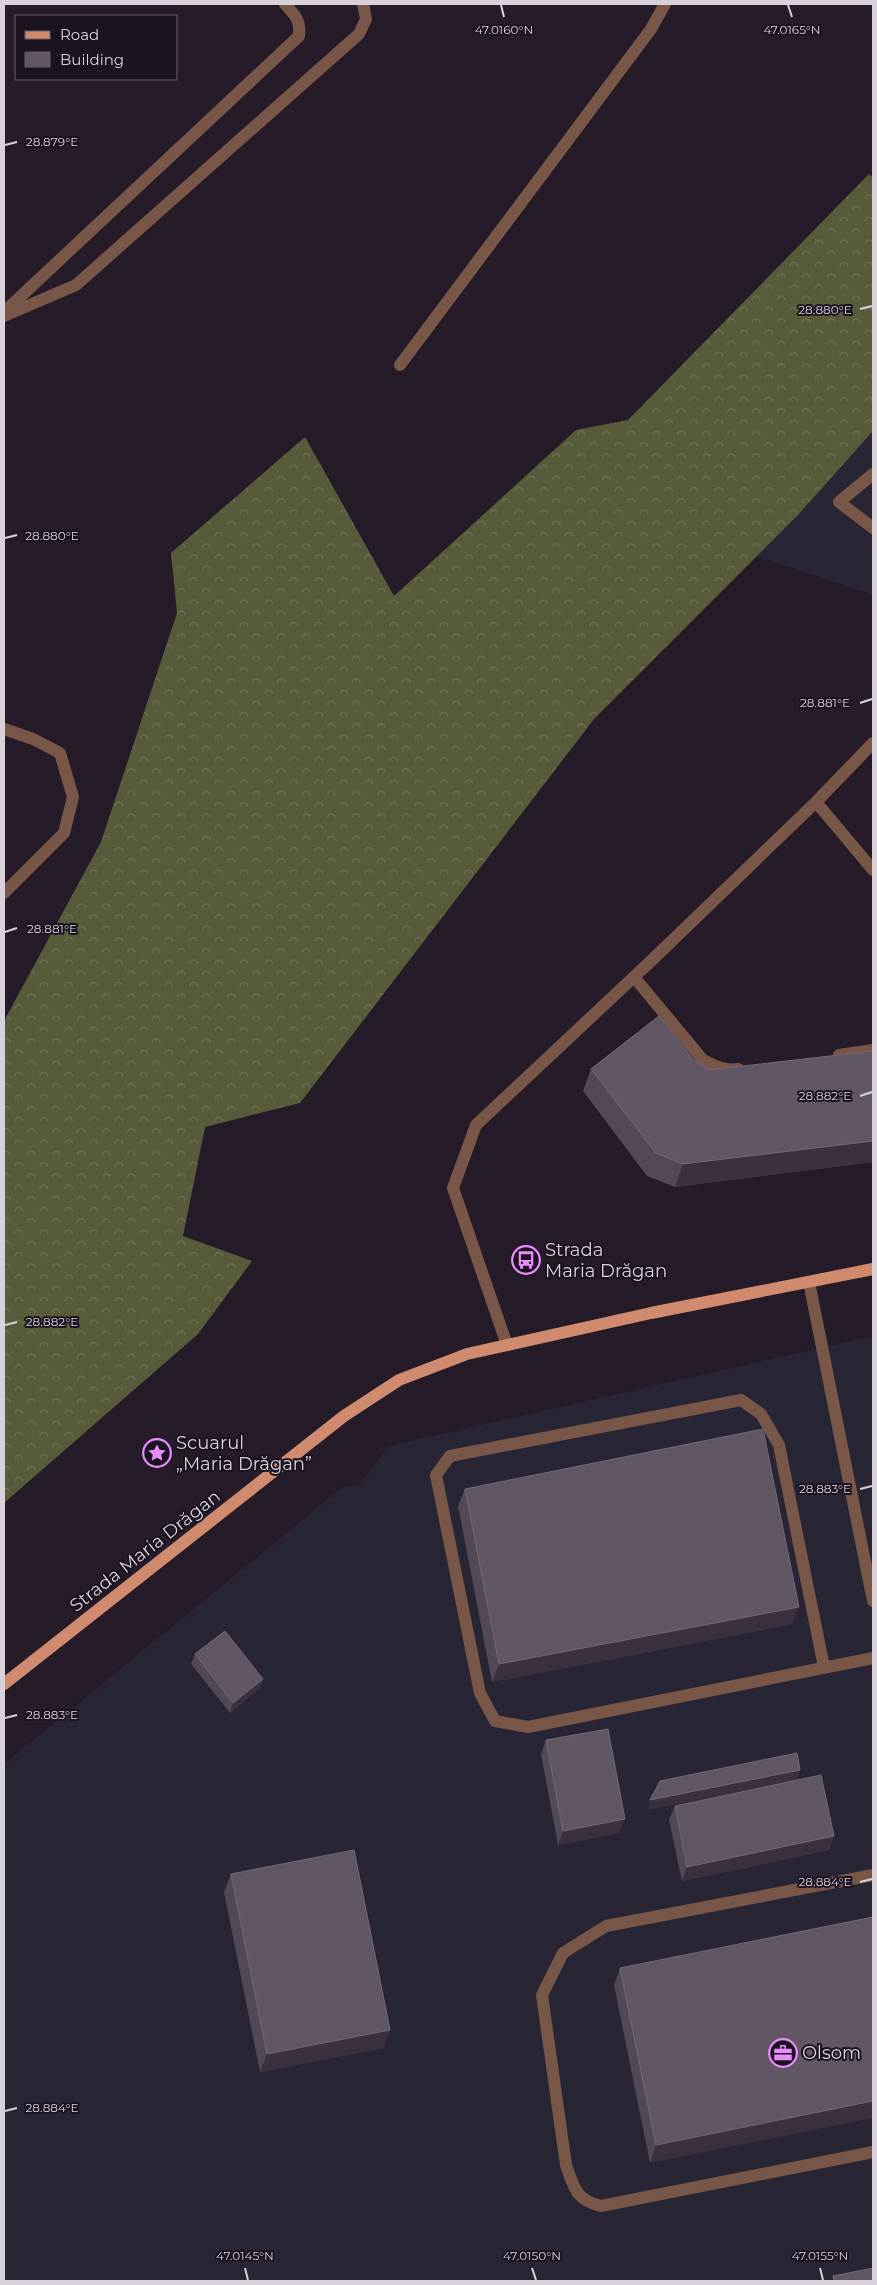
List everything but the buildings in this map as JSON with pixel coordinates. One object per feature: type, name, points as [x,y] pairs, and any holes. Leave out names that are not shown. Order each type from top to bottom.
[{"type":"main road","name":"Strada Maria Drăgan","points":[[4,1684],[344,1416],[399,1380],[467,1354],[873,1270]]},
{"type":"lane","points":[[4,314],[299,36],[301,26],[296,16],[285,4]]},
{"type":"lane","points":[[4,314],[76,285],[359,34],[366,19],[363,4]]},
{"type":"lane","points":[[400,364],[651,30],[665,4]]},
{"type":"lane","points":[[873,474],[839,502],[873,528]]},
{"type":"lane","points":[[4,729],[33,739],[60,753],[73,797],[64,833],[4,893]]},
{"type":"lane","points":[[507,1345],[453,1188],[476,1125],[634,977],[816,802],[873,743]]},
{"type":"lane","points":[[816,802],[873,870]]},
{"type":"lane","points":[[634,977],[703,1060],[715,1067],[729,1070],[748,1068]]},
{"type":"lane","points":[[825,1057],[873,1050]]},
{"type":"lane","points":[[809,1282],[873,1601]]},
{"type":"lane","points":[[824,1667],[779,1445],[761,1414],[741,1400],[450,1456],[436,1475],[480,1693],[494,1721],[528,1726],[873,1658]]},
{"type":"lane","points":[[873,1875],[606,1926],[563,1953],[542,1995],[566,2165],[574,2189],[586,2202],[602,2206],[873,2152]]},
{"type":"shaded area","points":[[873,400],[873,595],[748,553]]},
{"type":"shaded area","points":[[873,1336],[873,2281],[4,2281],[4,1764],[344,1486],[358,1486],[389,1446]]},
{"type":"green space","points":[[869,174],[873,178],[873,431],[797,516],[594,719],[300,1103],[205,1127],[183,1236],[252,1261],[198,1334],[4,1503],[4,1021],[101,842],[177,613],[171,553],[305,437],[394,596],[576,430],[628,420]]},
{"type":"place","name":"Strada Maria Drăgan","points":[[526,1260]]},
{"type":"place","name":"Scuarul „Maria Drăgan”","points":[[157,1453]]},
{"type":"place","name":"Olsom","points":[[783,2053]]}]
